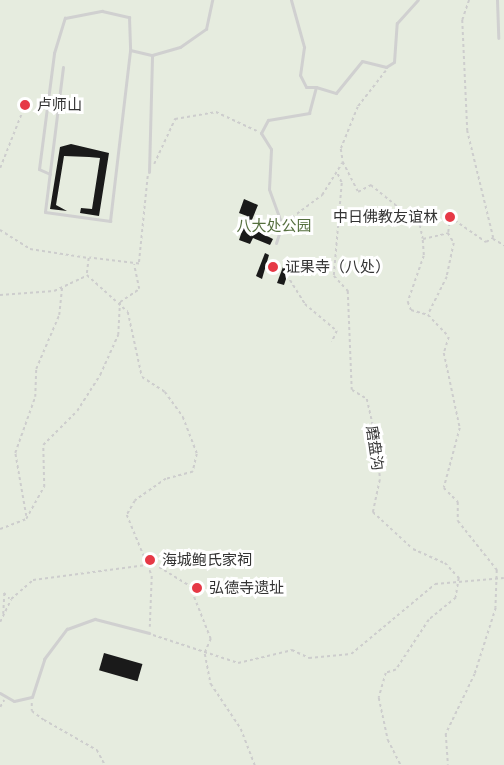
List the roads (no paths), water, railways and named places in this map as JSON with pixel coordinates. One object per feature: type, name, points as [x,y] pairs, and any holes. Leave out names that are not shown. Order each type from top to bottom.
[{"type":"lane","points":[[130,50],[152,55],[180,47],[206,29],[212,0]]},
{"type":"lane","points":[[291,0],[304,47],[300,75],[306,87],[316,87],[336,93],[362,61],[386,67],[394,62],[397,23],[418,0]]},
{"type":"lane","points":[[497,0],[498,38]]},
{"type":"lane","points":[[51,174],[39,169],[54,53],[65,18],[102,11],[129,17],[130,50],[110,221],[45,212],[51,174],[63,67]]},
{"type":"lane","points":[[149,172],[152,55]]},
{"type":"lane","points":[[276,243],[282,225],[269,189],[271,149],[261,133],[268,120],[309,113],[316,87]]},
{"type":"lane","points":[[0,693],[14,701],[32,697],[44,659],[67,629],[95,619],[149,633]]},
{"type":"place","name":"卢师山","points":[[25,105]]},
{"type":"place","name":"中日佛教友谊林","points":[[450,217]]},
{"type":"place","name":"证果寺（八处）","points":[[273,267]]},
{"type":"place","name":"海城鲍氏家祠","points":[[150,560]]},
{"type":"place","name":"弘德寺遗址","points":[[197,588]]},
{"type":"park label","name":"八大处公园","points":[[274,226]]}]
